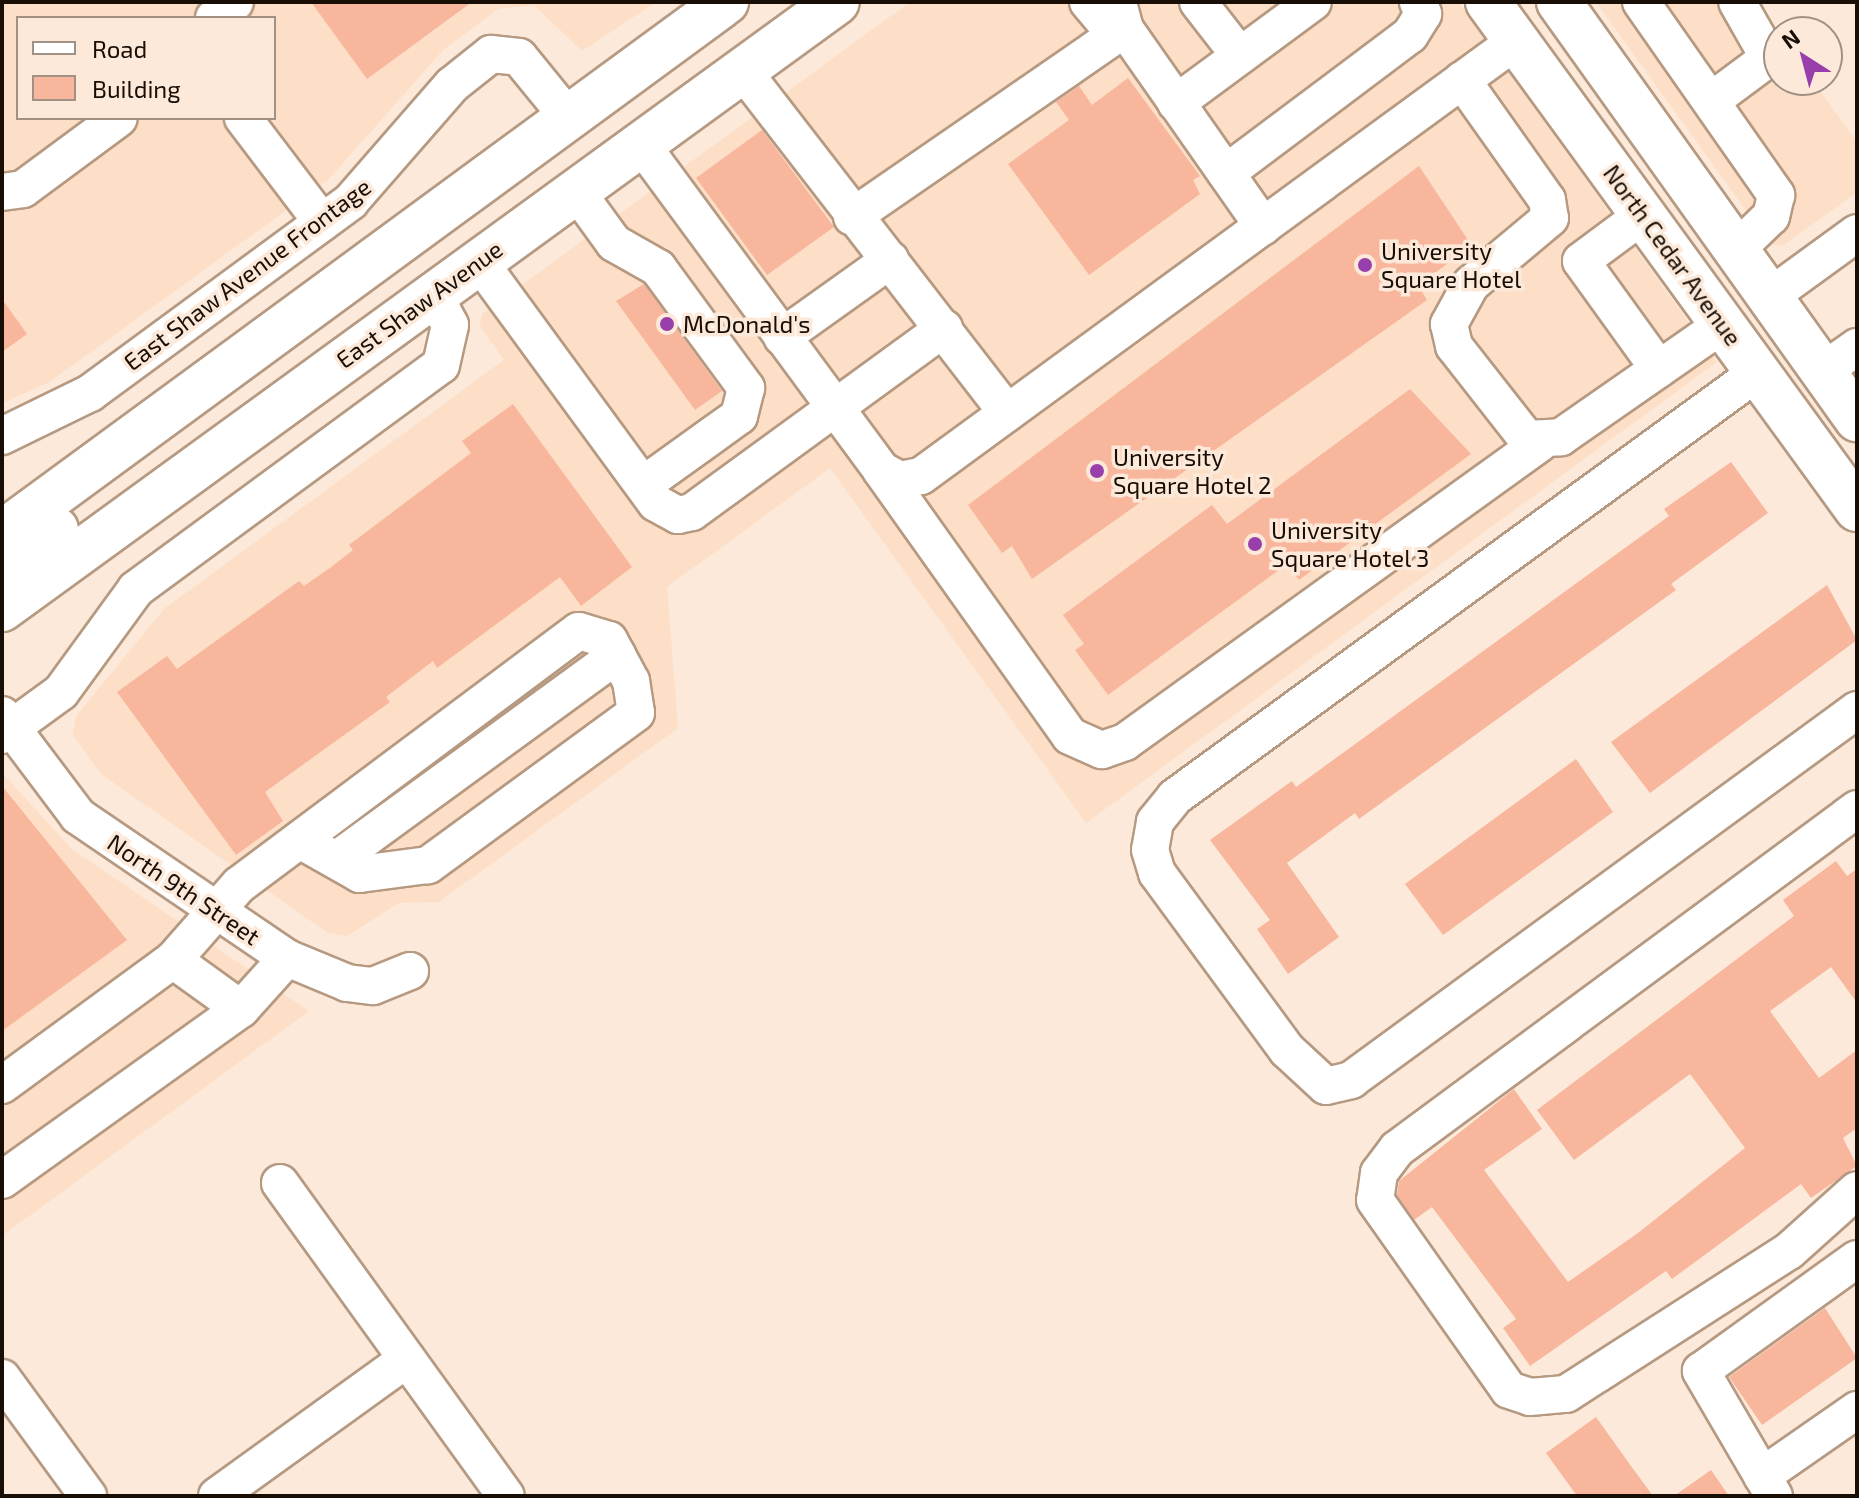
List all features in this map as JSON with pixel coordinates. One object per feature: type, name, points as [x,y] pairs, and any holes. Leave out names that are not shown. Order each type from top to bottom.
[{"type":"main road","points":[[2,533],[726,2]]},
{"type":"main road","name":"East Shaw Avenue","points":[[2,609],[478,260],[577,192],[837,2]]},
{"type":"main road","name":"North Cedar Avenue","points":[[1488,2],[1725,323],[1857,509]]},
{"type":"main road","points":[[1559,2],[1769,297],[1840,359],[1857,419]]},
{"type":"main road","points":[[1516,41],[1542,36],[1557,45],[1613,116],[1725,234]]},
{"type":"main road","points":[[1643,215],[1685,227],[1737,293],[1769,297]]},
{"type":"main road","points":[[2,569],[272,371],[356,271]]},
{"type":"main road","points":[[1725,323],[1756,325],[1795,367],[1840,359]]},
{"type":"street","points":[[217,16],[235,2]]},
{"type":"street","points":[[1088,2],[1110,28],[1121,16]]},
{"type":"street","points":[[1198,2],[1240,56]]},
{"type":"street","points":[[1176,103],[1313,2]]},
{"type":"street","points":[[1226,173],[1410,35],[1423,14],[1418,2]]},
{"type":"street","points":[[1641,2],[1776,195],[1771,216],[1725,234]]},
{"type":"street","points":[[1711,101],[1769,58],[1737,2]]},
{"type":"street","points":[[852,217],[1121,16]]},
{"type":"street","points":[[1121,16],[1176,103],[1263,226]]},
{"type":"street","points":[[881,470],[900,480],[921,476],[1516,41]]},
{"type":"street","name":"East Shaw Avenue Frontage","points":[[2,436],[90,393],[322,222],[373,181],[452,85],[491,54],[519,57],[568,117]]},
{"type":"street","points":[[743,71],[852,217],[944,328],[1007,413]]},
{"type":"street","points":[[1462,80],[1547,200],[1550,218],[1456,301],[1449,324],[1454,346],[1527,439],[1540,443]]},
{"type":"street","points":[[2,192],[23,189],[116,120]]},
{"type":"street","points":[[245,120],[322,222]]},
{"type":"street","points":[[641,144],[881,470],[1070,736],[1102,750],[1125,742],[1540,443],[1561,437],[1725,323]]},
{"type":"street","points":[[577,192],[614,243],[658,268],[746,388],[739,416],[643,485]]},
{"type":"street","points":[[1643,215],[1581,261],[1659,369]]},
{"type":"street","points":[[1769,297],[1857,233]]},
{"type":"street","points":[[478,260],[666,512],[692,512],[944,328]]},
{"type":"street","points":[[782,337],[890,260]]},
{"type":"street","points":[[5,726],[61,692],[136,589],[441,365],[450,325],[433,293]]},
{"type":"street","points":[[1758,372],[1175,797],[1155,822],[1150,850],[1157,873],[1287,1050],[1326,1086],[1351,1080],[1857,710]]},
{"type":"street","points":[[2,1085],[173,960],[217,911],[300,840],[579,631],[609,640],[631,681],[636,713],[453,847],[404,870],[360,874],[300,840]]},
{"type":"street","points":[[336,860],[617,655]]},
{"type":"street","name":"North 9th Street","points":[[5,726],[78,816],[287,958],[347,983],[373,986],[410,971]]},
{"type":"street","points":[[1857,809],[1397,1149],[1379,1173],[1375,1200],[1509,1390],[1530,1397],[1566,1394],[1789,1251],[1857,1190]]},
{"type":"street","points":[[2,1180],[241,1009],[287,958]]},
{"type":"street","points":[[173,960],[241,1009]]},
{"type":"street","points":[[280,1183],[506,1496]]},
{"type":"street","points":[[1857,1259],[1701,1371],[1768,1486],[1857,1410]]},
{"type":"street","points":[[217,1496],[407,1359]]},
{"type":"street","points":[[2,1378],[88,1496]]},
{"type":"shaded area","points":[[2,2],[656,2],[582,51],[534,5],[498,9],[443,50],[328,180],[48,383],[2,403]]},
{"type":"shaded area","points":[[910,2],[1458,2],[1717,362],[1086,823],[830,468],[667,587],[678,728],[439,902],[399,903],[347,936],[328,933],[101,774],[73,735],[76,716],[165,608],[504,360],[480,326],[482,314]]},
{"type":"shaded area","points":[[1596,2],[1755,2],[1765,16],[1763,96],[1824,96],[1857,142],[1857,192],[1783,246],[1770,244]]},
{"type":"shaded area","points":[[2,773],[72,849],[309,1011],[2,1236]]},
{"type":"building","points":[[311,2],[472,2],[367,79]]},
{"type":"building","points":[[1128,78],[1200,176],[1193,180],[1200,194],[1089,275],[1008,164],[1069,120],[1056,102],[1079,86],[1092,105]]},
{"type":"building","points":[[762,130],[834,227],[767,275],[696,178]]},
{"type":"building","points":[[1419,166],[1472,246],[1418,285],[1427,300],[1032,579],[1012,546],[1002,553],[968,505]]},
{"type":"building","name":"McDonald's","points":[[644,284],[722,391],[695,410],[616,301]]},
{"type":"building","points":[[2,299],[27,334],[2,352]]},
{"type":"building","name":"University Square Hotel 3","points":[[1410,389],[1471,454],[1299,580],[1287,564],[1108,695],[1075,650],[1084,644],[1063,615],[1212,505],[1227,524]]},
{"type":"building","points":[[513,404],[632,567],[581,606],[560,577],[437,668],[433,661],[386,697],[390,702],[265,792],[283,821],[236,855],[117,692],[167,656],[177,669],[299,581],[304,586],[330,568],[353,550],[349,545],[471,453],[462,441]]},
{"type":"building","points":[[1731,462],[1768,513],[1671,584],[1676,590],[1359,819],[1355,813],[1287,863],[1339,937],[1288,974],[1257,929],[1270,920],[1210,840],[1292,781],[1296,787],[1669,516],[1664,509]]},
{"type":"building","points":[[1827,585],[1857,640],[1650,793],[1611,742]]},
{"type":"building","points":[[1576,759],[1613,812],[1443,935],[1405,884]]},
{"type":"building","points":[[2,786],[127,940],[2,1031]]},
{"type":"building","points":[[1836,861],[1847,876],[1857,869],[1857,1003],[1831,967],[1770,1011],[1819,1078],[1857,1050],[1857,1128],[1843,1138],[1857,1166],[1811,1198],[1801,1184],[1672,1279],[1666,1271],[1530,1366],[1503,1328],[1516,1319],[1432,1207],[1414,1220],[1397,1195],[1399,1181],[1514,1089],[1542,1129],[1484,1170],[1568,1282],[1638,1233],[1745,1148],[1690,1074],[1574,1160],[1537,1110],[1794,916],[1783,900]]},
{"type":"building","points":[[1825,1308],[1857,1358],[1762,1425],[1729,1377]]},
{"type":"building","points":[[1596,1417],[1653,1496],[1577,1496],[1546,1453]]},
{"type":"building","points":[[1711,1470],[1729,1496],[1674,1496]]},
{"type":"place","name":"University Square Hotel","points":[[1365,265]]},
{"type":"place","name":"McDonald's","points":[[667,324]]},
{"type":"place","name":"University Square Hotel 2","points":[[1097,471]]},
{"type":"place","name":"University Square Hotel 3","points":[[1255,544]]}]
